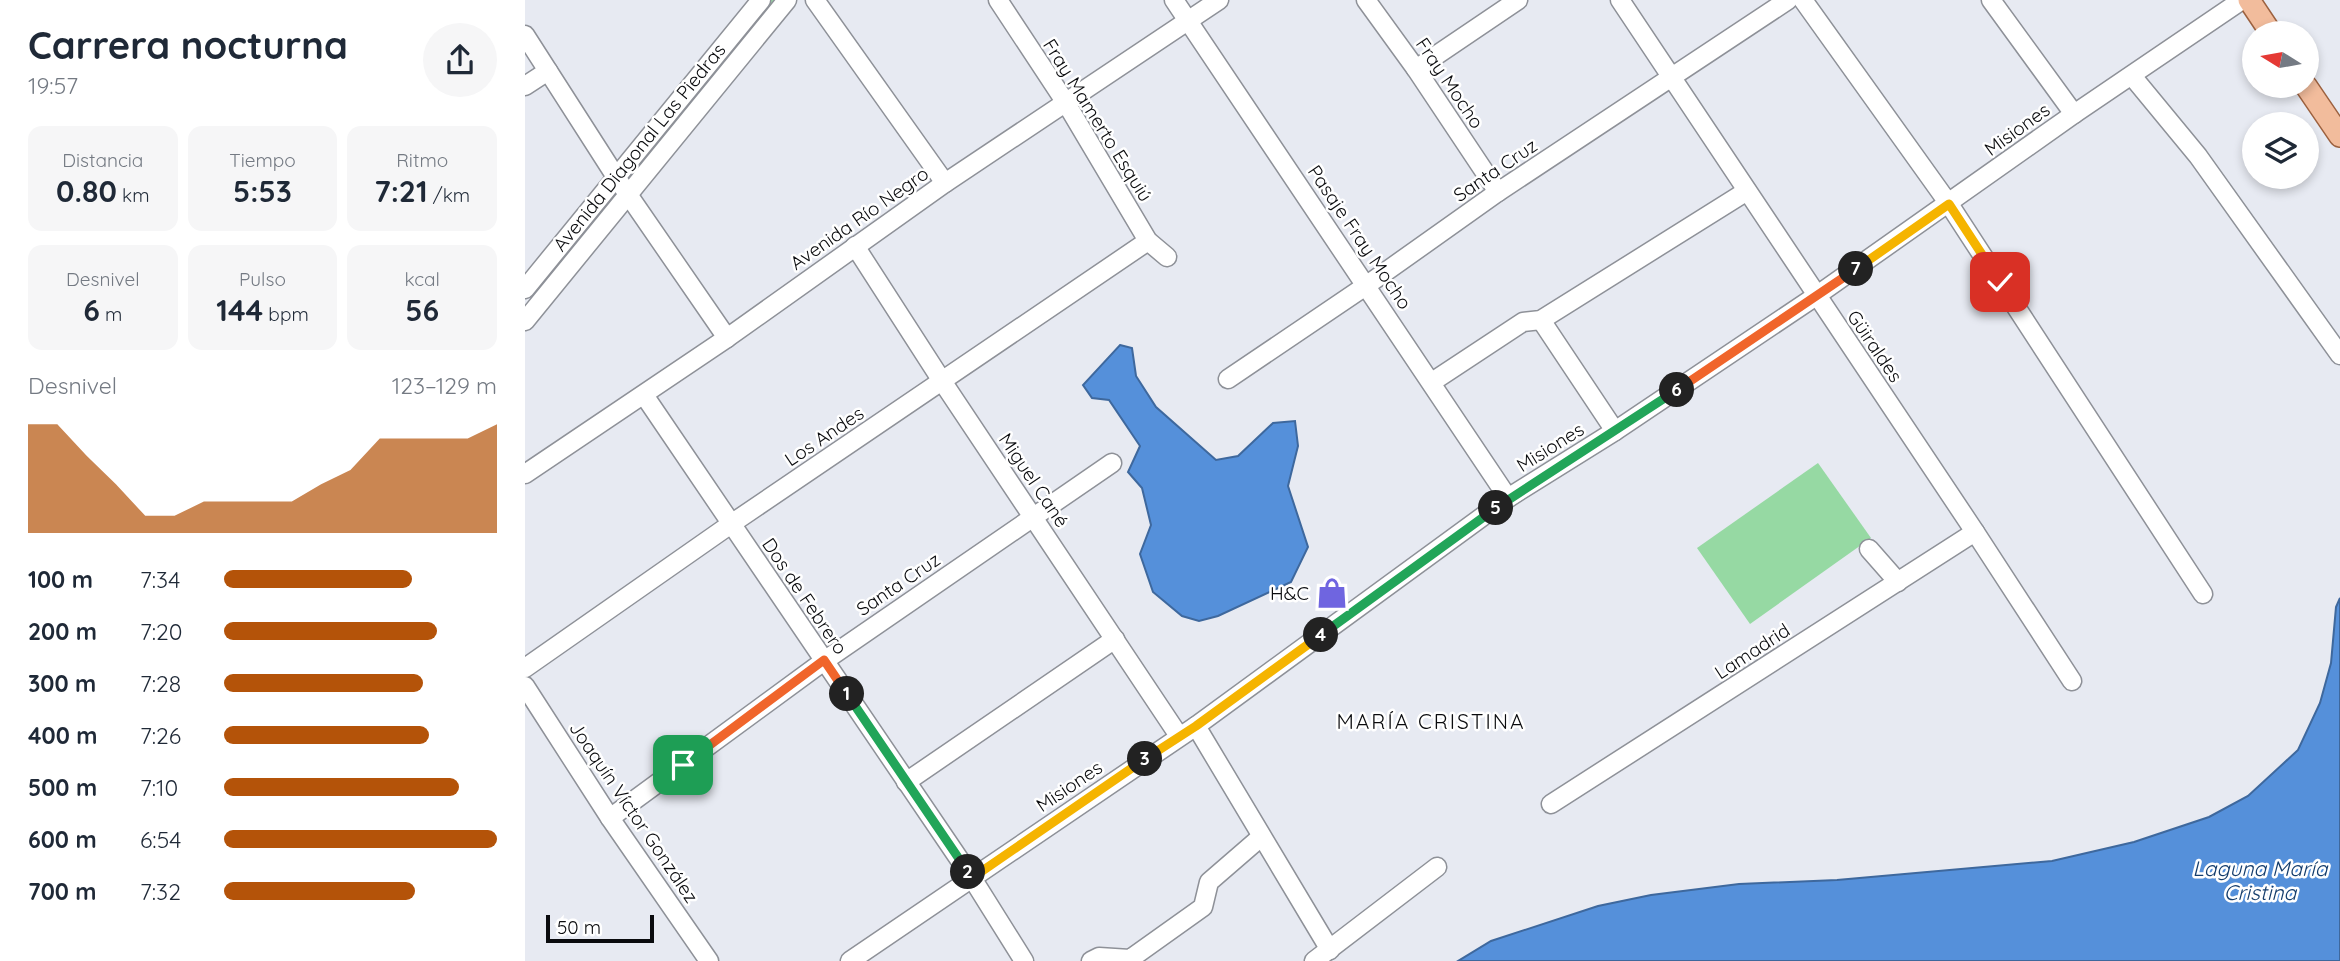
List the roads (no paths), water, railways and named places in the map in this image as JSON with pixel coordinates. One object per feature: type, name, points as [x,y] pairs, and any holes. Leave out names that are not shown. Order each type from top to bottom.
[{"type":"main road","points":[[2249,0],[2263,21]]},
{"type":"main road","points":[[2315,98],[2340,136]]},
{"type":"street","name":"Avenida Diagonal Las Piedras","points":[[525,289],[761,0]]},
{"type":"street","name":"Avenida Diagonal Las Piedras","points":[[525,321],[787,0]]},
{"type":"street","points":[[815,0],[945,183]]},
{"type":"street","name":"Fray Mamerto Esquiú","points":[[998,0],[1066,103],[1148,241],[1167,257]]},
{"type":"street","name":"Pasaje Fray Mocho","points":[[1174,0],[1509,498]]},
{"type":"street","name":"Avenida Río Negro","points":[[525,474],[727,338],[945,183],[1219,0]]},
{"type":"street","name":"Fray Mocho","points":[[1366,0],[1416,69],[1498,192]]},
{"type":"street","points":[[1416,69],[1518,0]]},
{"type":"street","name":"Güiraldes","points":[[1620,0],[2072,681]]},
{"type":"street","name":"Santa Cruz","points":[[1229,379],[1498,192],[1788,0]]},
{"type":"street","points":[[1803,0],[1949,204],[2203,594]]},
{"type":"street","points":[[1990,0],[2074,114]]},
{"type":"street","name":"Misiones","points":[[850,961],[1196,726],[1509,498],[1615,431],[1817,296],[2074,114],[2242,0]]},
{"type":"street","points":[[525,35],[616,177],[727,338]]},
{"type":"street","points":[[525,86],[548,71]]},
{"type":"street","points":[[2132,76],[2198,156],[2340,355]]},
{"type":"street","points":[[1432,382],[1523,323],[1541,320],[1747,191]]},
{"type":"street","name":"Los Andes","points":[[525,668],[731,524],[1148,241]]},
{"type":"street","name":"Miguel Cané","points":[[855,246],[1179,736]]},
{"type":"street","points":[[1541,320],[1615,431]]},
{"type":"street","name":"Dos de Febrero","points":[[644,395],[972,878],[1024,961]]},
{"type":"street","name":"Santa Cruz","points":[[610,818],[824,660],[1112,463]]},
{"type":"street","name":"Lamadrid","points":[[1551,804],[1975,532]]},
{"type":"street","points":[[1869,549],[1898,583]]},
{"type":"street","points":[[906,782],[1115,639]]},
{"type":"street","name":"Joaquín Víctor González","points":[[525,686],[610,818],[709,961]]},
{"type":"street","points":[[1196,726],[1330,950]]},
{"type":"street","points":[[1091,961],[1099,957],[1130,959],[1203,907],[1209,882],[1261,837]]},
{"type":"street","points":[[1314,961],[1437,867]]},
{"type":"water","points":[[1120,345],[1132,348],[1136,376],[1156,407],[1216,460],[1238,456],[1273,423],[1295,421],[1298,446],[1288,486],[1308,547],[1291,582],[1218,616],[1199,621],[1182,616],[1153,592],[1140,554],[1151,525],[1142,488],[1128,472],[1140,446],[1109,400],[1092,398],[1083,385]]},
{"type":"water","name":"Laguna María Cristina","points":[[2340,598],[2340,961],[1458,961],[1491,941],[1598,906],[1651,895],[1739,884],[1837,880],[2052,861],[2134,842],[2209,817],[2248,796],[2298,750],[2320,703],[2331,663],[2336,607]]},
{"type":"place","name":"H&C","points":[[1332,593]]},
{"type":"district","name":"MARÍA CRISTINA","points":[[1431,721]]}]
